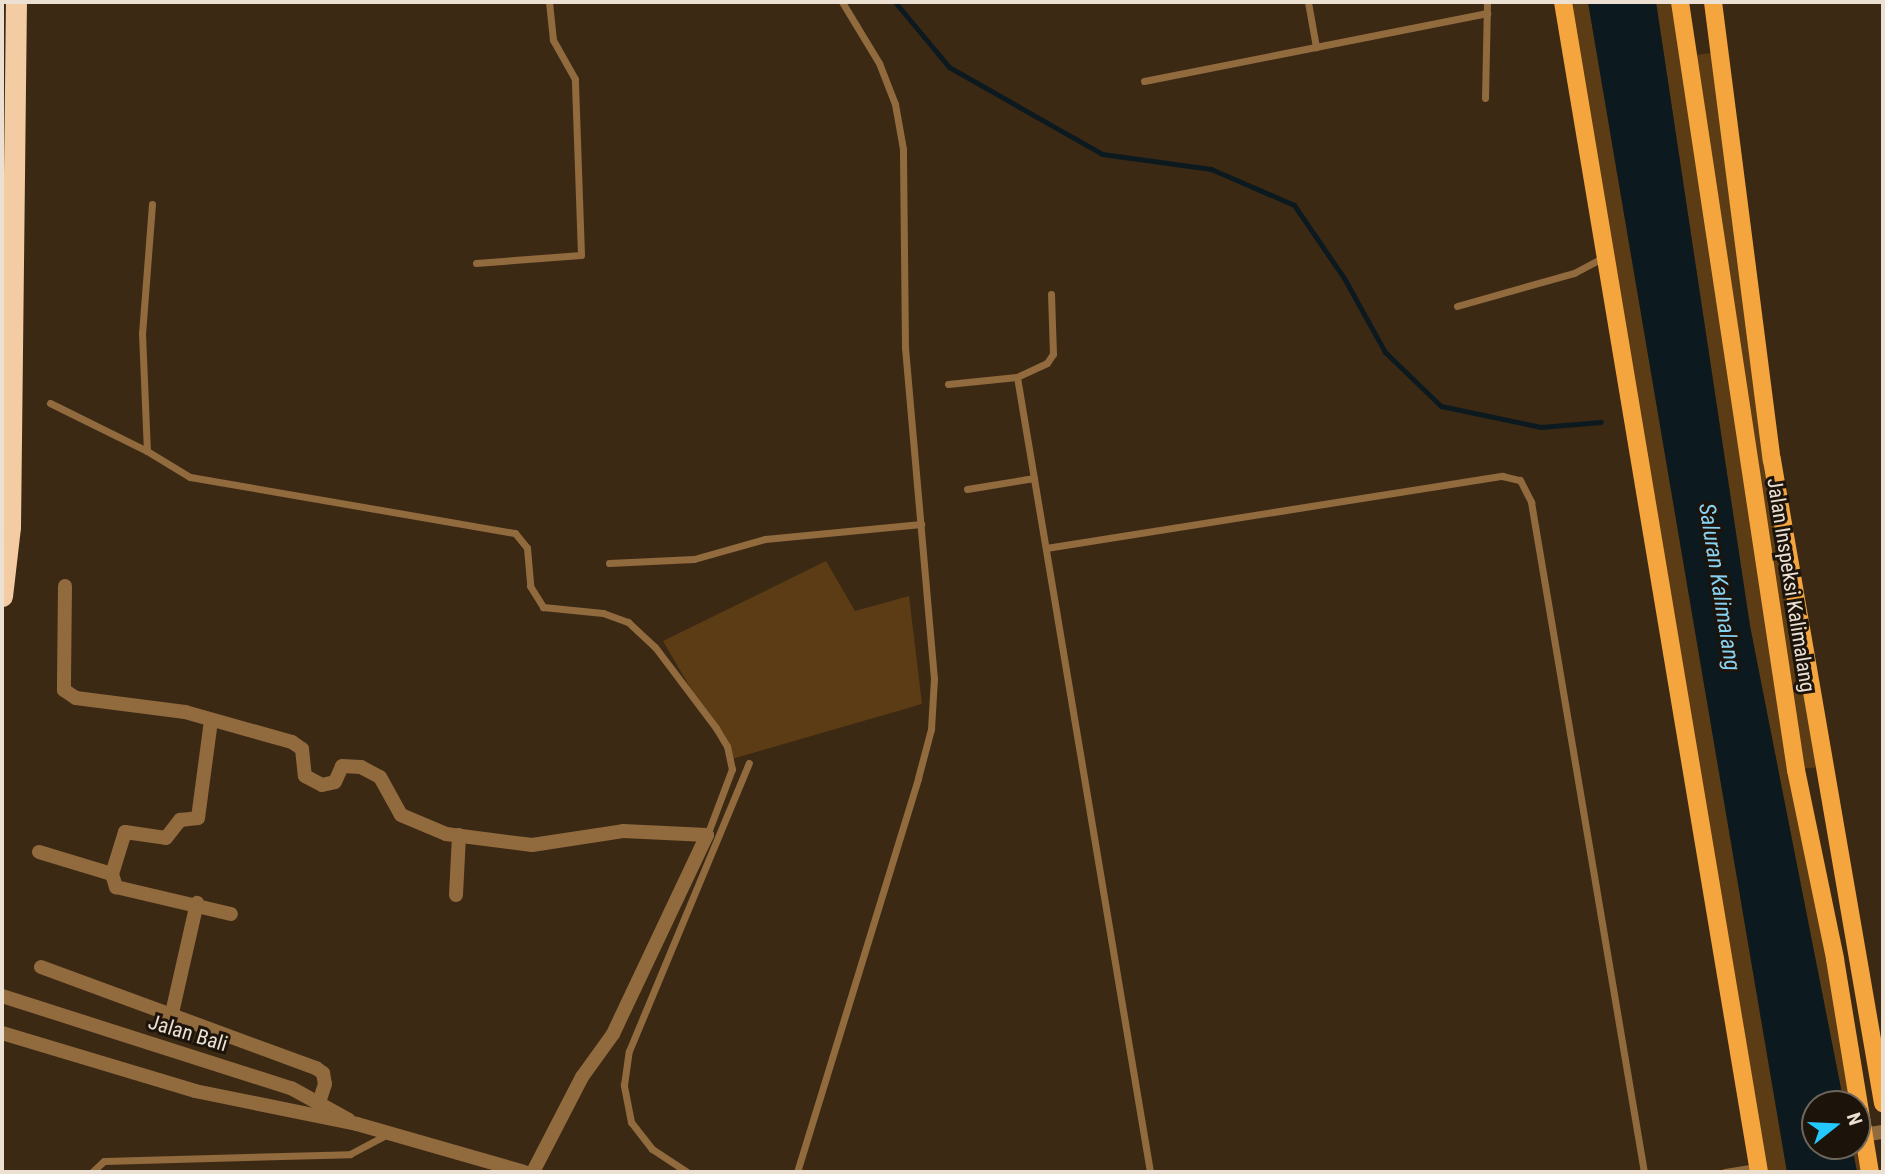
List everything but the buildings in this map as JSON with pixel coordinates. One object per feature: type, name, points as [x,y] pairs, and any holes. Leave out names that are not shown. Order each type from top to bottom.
[{"type":"highway","points":[[2,596],[10,527],[16,2]]},
{"type":"main road","points":[[1563,2],[1758,1170]]},
{"type":"main road","name":"Jalan Inspeksi Kalimalang","points":[[1680,2],[1796,769],[1835,959],[1856,1090]]},
{"type":"main road","name":"Jalan Inspeksi Kalimalang","points":[[1713,2],[1772,460],[1822,767],[1883,1103]]},
{"type":"main road","points":[[1688,56],[1719,52]]},
{"type":"main road","points":[[1749,463],[1772,460]]},
{"type":"main road","points":[[1796,769],[1822,767]]},
{"type":"main road","points":[[1835,959],[1855,955]]},
{"type":"street","points":[[65,586],[64,690],[76,698],[211,720],[297,745],[304,754],[302,772],[322,785],[335,782],[342,766],[374,773],[401,815],[421,826],[459,835],[532,845],[623,831],[707,835],[614,1034],[582,1076],[533,1172]]},
{"type":"street","points":[[211,720],[198,818],[180,820],[166,838],[125,832],[112,874],[116,887],[197,903],[231,914]]},
{"type":"street","points":[[456,895],[459,835]]},
{"type":"street","points":[[40,852],[112,874]]},
{"type":"street","points":[[172,1013],[197,903]]},
{"type":"street","points":[[41,967],[317,1068],[323,1073],[325,1084],[319,1102]]},
{"type":"street","name":"Jalan Bali","points":[[2,996],[264,1079],[319,1102],[357,1124]]},
{"type":"street","name":"Jalan Bali","points":[[2,1033],[221,1098],[357,1124],[524,1172]]},
{"type":"lane","points":[[476,263],[581,255],[575,79],[553,40],[549,2]]},
{"type":"lane","points":[[797,1172],[931,729],[934,679],[905,347],[903,149],[895,104],[879,63],[842,2]]},
{"type":"lane","points":[[1308,2],[1316,47]]},
{"type":"lane","points":[[1485,98],[1487,2]]},
{"type":"lane","points":[[1144,81],[1487,13]]},
{"type":"lane","points":[[147,450],[142,333],[152,204]]},
{"type":"lane","points":[[1457,306],[1574,272],[1606,256]]},
{"type":"lane","points":[[948,384],[1017,377],[1047,363],[1053,354],[1051,294]]},
{"type":"lane","points":[[1017,377],[1150,1172]]},
{"type":"lane","points":[[50,402],[147,450],[190,477],[515,533],[527,548],[530,586],[543,607],[603,613],[628,622],[655,647],[716,728],[732,757],[732,769],[707,835]]},
{"type":"lane","points":[[1046,548],[1502,476],[1520,480],[1531,502],[1644,1172]]},
{"type":"lane","points":[[967,489],[1034,478]]},
{"type":"lane","points":[[608,563],[694,559],[765,539],[921,524]]},
{"type":"lane","points":[[687,1172],[652,1149],[631,1122],[624,1085],[629,1051],[750,763]]},
{"type":"lane","points":[[92,1172],[104,1161],[350,1154],[389,1133]]},
{"type":"lane","points":[[1725,1172],[1758,1170]]},
{"type":"shaded area","points":[[1563,2],[1588,2],[1787,1172],[1758,1172]]},
{"type":"shaded area","points":[[1656,2],[1680,2],[1688,56],[1719,52],[1822,767],[1797,769],[1855,1090],[1841,1090],[1750,626]]},
{"type":"shaded area","points":[[826,561],[855,611],[909,596],[922,704],[732,759],[663,641]]},
{"type":"shaded area","points":[[1855,1160],[1868,1160],[1870,1172],[1857,1172]]},
{"type":"water","name":"Saluran Kalimalang","points":[[1588,2],[1656,2],[1750,626],[1841,1090],[1801,1090],[1801,1160],[1855,1160],[1857,1172],[1787,1172]]},
{"type":"waterway","points":[[895,2],[949,67],[1102,154],[1211,169],[1294,205],[1344,278],[1385,352],[1441,406],[1541,427],[1601,422]]}]
